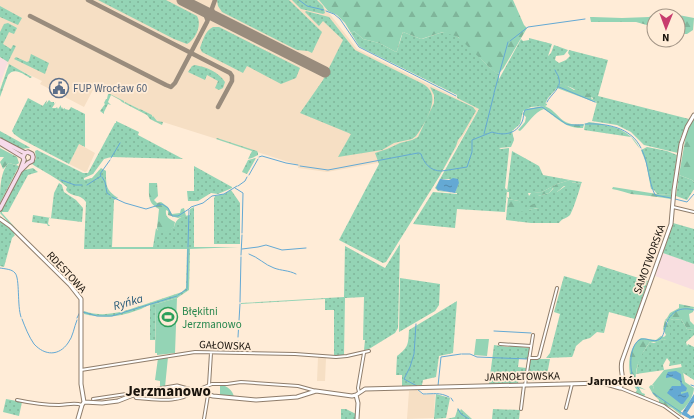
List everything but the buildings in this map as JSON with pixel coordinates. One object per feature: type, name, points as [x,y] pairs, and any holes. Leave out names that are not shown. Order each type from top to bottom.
[{"type":"main road","points":[[0,140],[25,153],[30,153],[33,156],[32,161],[20,171]]},
{"type":"main road","points":[[0,143],[22,157],[28,163]]},
{"type":"main road","points":[[0,209],[20,171],[22,166],[22,157],[25,153]]},
{"type":"main road","points":[[22,157],[22,166]]},
{"type":"street","name":"SAMOTWORSKA","points":[[620,388],[623,381],[622,361],[670,228],[681,144],[694,115]]},
{"type":"street","points":[[673,207],[694,212]]},
{"type":"street","name":"RDESTOWA","points":[[0,219],[16,232],[80,296],[83,403]]},
{"type":"street","points":[[529,358],[540,357],[557,288]]},
{"type":"street","points":[[521,409],[533,335]]},
{"type":"street","points":[[500,344],[531,346]]},
{"type":"street","name":"GAŁOWSKA","points":[[81,370],[192,352],[295,354],[338,357],[369,351]]},
{"type":"street","points":[[200,392],[202,388],[209,385],[241,382],[298,386],[352,396],[359,392],[358,388],[364,352]]},
{"type":"street","points":[[209,385],[211,353]]},
{"type":"street","points":[[566,408],[572,384]]},
{"type":"street","name":"JARNOŁTOWSKA","points":[[359,392],[368,389],[606,384],[620,388],[664,406],[682,419]]},
{"type":"street","points":[[17,400],[36,404],[61,405],[102,402],[121,400],[134,395],[175,386],[182,386],[208,395],[264,400],[297,396],[316,390]]},
{"type":"street","points":[[306,388],[308,393]]},
{"type":"street","points":[[93,399],[133,393],[136,398],[177,399],[188,396],[195,390]]},
{"type":"street","points":[[204,419],[208,395]]},
{"type":"street","points":[[356,395],[358,403],[357,419]]},
{"type":"street","points":[[78,419],[83,403]]},
{"type":"shaded area","points":[[0,0],[319,0],[357,49],[479,109],[430,192],[383,162],[327,172],[298,168],[298,165],[163,122],[162,125],[96,87],[94,88],[84,107],[40,84],[42,81],[7,64],[8,62],[0,57]]},
{"type":"shaded area","points":[[0,57],[8,62],[0,84]]},
{"type":"shaded area","points":[[79,144],[95,153],[87,171],[85,172],[69,164]]},
{"type":"shaded area","points":[[663,253],[694,264],[694,290],[655,276]]},
{"type":"shaded area","points":[[318,357],[326,358],[325,381],[317,381]]},
{"type":"shaded area","points":[[417,390],[423,395],[435,394],[434,418],[407,419],[409,391]]},
{"type":"green space","points":[[98,0],[166,0],[197,16],[199,23],[197,32],[193,39],[187,44],[174,39]]},
{"type":"green space","points":[[217,0],[289,0],[322,32],[312,53],[297,50],[222,12],[218,6]]},
{"type":"green space","points":[[292,0],[317,0],[323,6],[325,13],[323,14],[301,9]]},
{"type":"green space","points":[[319,0],[513,0],[524,25],[527,28],[503,69],[498,74],[458,37],[443,32],[421,39],[403,32],[396,52],[379,43],[363,39],[354,31],[351,33],[345,23],[337,15],[328,11]]},
{"type":"green space","points":[[0,6],[22,18],[18,25],[0,17]]},
{"type":"green space","points":[[305,12],[329,17],[355,50],[423,84],[428,88],[432,96],[432,105],[426,120],[416,136],[412,139],[394,143],[382,150],[338,157],[351,134],[300,113],[323,80],[343,40],[323,21],[319,26]]},
{"type":"green space","points":[[686,16],[694,18],[693,30],[687,34]]},
{"type":"green space","points":[[590,17],[646,17],[646,25],[636,22],[591,22]]},
{"type":"green space","points":[[8,23],[17,28],[14,34],[9,32],[3,44],[11,49],[13,45],[16,46],[8,62],[0,57],[0,32],[4,24]]},
{"type":"green space","points":[[213,27],[219,27],[300,68],[296,78],[281,84],[247,66],[243,73],[202,52],[200,48],[203,39],[206,33]]},
{"type":"green space","points":[[354,31],[363,39],[379,43],[396,52],[403,32],[421,39],[445,32],[467,44],[486,64],[499,74],[499,79],[521,39],[523,41],[529,40],[529,38],[552,44],[548,56],[554,45],[568,50],[564,55],[556,56],[555,60],[559,63],[566,60],[570,56],[568,53],[569,50],[608,60],[598,96],[689,119],[680,139],[678,153],[644,145],[631,132],[617,125],[592,121],[597,102],[592,100],[593,98],[558,83],[558,87],[548,98],[544,106],[531,107],[523,111],[520,124],[512,131],[514,140],[511,147],[499,148],[509,148],[505,188],[507,190],[505,212],[457,209],[455,228],[413,224],[433,192],[457,194],[455,193],[458,184],[451,179],[443,179],[439,181],[438,190],[452,192],[438,191],[435,188],[479,109],[457,98],[457,95],[362,48],[359,46],[351,33]]},
{"type":"green space","points":[[31,54],[49,63],[45,74],[14,59],[16,57],[27,62],[29,61]]},
{"type":"green space","points":[[9,64],[32,77],[30,78],[16,71],[11,73],[8,75],[0,97],[0,90]]},
{"type":"green space","points":[[195,65],[208,69],[219,75],[225,82],[223,88],[219,90],[215,88],[218,81],[207,75],[205,80],[188,72],[192,66]]},
{"type":"green space","points":[[558,83],[564,84],[574,90],[576,89],[592,95],[592,100],[597,103],[557,88]]},
{"type":"green space","points":[[430,87],[473,107],[476,111],[458,140],[439,177],[386,262],[383,263],[339,240],[379,164],[375,153],[418,137],[434,103],[434,95]]},
{"type":"green space","points":[[108,94],[110,94],[124,101],[124,103],[125,102],[139,109],[138,110],[140,109],[152,115],[152,117],[153,116],[157,121],[163,122],[162,125],[150,119],[147,115],[122,102],[111,95],[108,102],[111,105],[108,104],[104,114],[100,111],[105,104],[104,103]]},
{"type":"green space","points":[[28,98],[43,106],[47,100],[46,104],[49,100],[54,102],[54,104],[56,102],[52,108],[57,107],[58,109],[61,105],[61,108],[62,107],[63,109],[65,108],[69,110],[71,107],[85,114],[85,147],[79,144],[69,164],[21,139],[12,131]]},
{"type":"green space","points":[[545,103],[547,105],[545,106],[551,109],[565,122],[570,124],[584,124],[583,128],[567,125],[544,109],[534,115],[520,131],[518,130],[525,122],[526,117],[523,114],[525,109],[544,106]]},
{"type":"green space","points":[[694,117],[694,182],[679,175],[686,135]]},
{"type":"green space","points":[[116,121],[139,132],[138,135],[183,159],[111,157],[104,159],[93,174],[84,178],[84,180],[92,178],[101,168],[106,171],[109,190],[118,198],[114,200],[112,247],[153,247],[156,228],[158,231],[174,227],[176,221],[180,218],[190,215],[190,209],[194,207],[194,247],[239,247],[190,249],[189,290],[177,298],[156,304],[155,340],[150,340],[150,305],[140,310],[118,316],[91,316],[84,314],[84,311],[101,314],[117,313],[182,292],[186,288],[187,249],[84,249],[86,202],[81,197],[68,192],[66,190],[67,187],[63,183],[32,164],[36,159],[35,151],[37,150],[83,173],[88,173]]},
{"type":"green space","points":[[589,122],[620,129],[634,139],[640,149],[631,137],[584,130],[585,124]]},
{"type":"green space","points":[[0,131],[30,148],[21,149],[0,139]]},
{"type":"green space","points":[[217,138],[257,151],[258,155],[248,159],[252,151],[216,139]]},
{"type":"green space","points":[[647,147],[667,151],[677,155],[671,195],[657,194],[651,189],[646,163],[641,150]]},
{"type":"green space","points":[[0,148],[17,157],[19,163],[16,165],[9,163],[3,169],[0,162],[4,157],[0,157]]},
{"type":"green space","points":[[512,151],[539,166],[543,175],[570,180],[557,184],[542,192],[528,193],[529,196],[538,196],[549,193],[554,188],[557,192],[571,182],[581,184],[570,215],[561,220],[559,223],[531,223],[506,220],[507,208],[514,211],[523,211],[539,208],[519,208],[519,201],[508,199],[507,197],[509,198],[509,192],[507,192]]},
{"type":"green space","points":[[256,158],[247,174],[242,172],[248,160]]},
{"type":"green space","points":[[9,163],[19,166],[0,203],[2,176],[6,166]]},
{"type":"green space","points":[[194,166],[232,188],[218,194],[211,193],[198,201],[188,201],[187,191],[194,191]]},
{"type":"green space","points":[[33,168],[38,172],[28,175],[8,212],[2,212],[20,233],[19,234],[0,213],[24,169]]},
{"type":"green space","points":[[679,175],[694,182],[694,189],[687,200],[676,196]]},
{"type":"green space","points":[[570,180],[582,182],[581,184],[572,182],[570,187],[564,186],[557,192],[553,188],[549,193],[538,196],[529,196],[531,193],[542,192],[557,184]]},
{"type":"green space","points":[[59,183],[62,185],[64,192],[76,200],[83,208],[82,222],[49,218],[48,224],[50,226],[48,226],[47,224],[32,222],[33,215],[51,218],[54,193]]},
{"type":"green space","points":[[149,183],[157,183],[158,196],[154,200],[157,203],[161,202],[168,207],[172,214],[180,213],[181,209],[184,208],[186,216],[178,218],[168,215],[168,211],[166,210],[168,218],[175,222],[174,227],[165,233],[158,231],[157,228],[159,209],[152,204],[149,195]]},
{"type":"green space","points":[[613,187],[671,195],[671,199],[631,194],[612,189]]},
{"type":"green space","points":[[231,190],[240,203],[240,244],[214,244],[214,199],[215,196],[224,194]]},
{"type":"green space","points":[[508,199],[519,201],[521,204],[520,208],[536,203],[540,206],[539,208],[523,212],[516,212],[507,208]]},
{"type":"green space","points":[[0,222],[15,233],[12,238],[4,267],[0,266]]},
{"type":"green space","points":[[673,223],[694,229],[694,264],[663,253]]},
{"type":"green space","points":[[400,244],[398,328],[395,333],[369,349],[364,350],[365,340],[363,340],[364,297],[345,298],[344,355],[334,356],[334,310],[325,310],[325,299],[241,304],[344,297],[345,246],[385,268]]},
{"type":"green space","points":[[598,265],[648,281],[635,319],[609,312],[604,333],[597,332],[590,338],[583,340],[576,346],[572,357],[546,358],[550,353],[560,314],[554,312],[564,276],[591,284]]},
{"type":"green space","points":[[400,278],[440,284],[439,305],[435,311],[399,332]]},
{"type":"green space","points":[[177,298],[175,353],[157,355],[157,353],[155,353],[156,304]]},
{"type":"green space","points":[[457,301],[453,353],[439,356],[436,377],[423,380],[422,385],[402,386],[402,375],[396,375],[397,356],[406,348],[409,330]]},
{"type":"green space","points":[[679,304],[694,307],[693,312],[689,314],[690,321],[694,325],[694,330],[687,329],[681,319],[674,320],[667,318],[670,313],[679,308]]},
{"type":"green space","points":[[667,318],[674,320],[681,319],[687,329],[694,330],[694,335],[686,342],[687,346],[688,344],[694,347],[694,380],[683,373],[681,364],[669,366],[670,362],[667,358],[663,365],[664,370],[636,374],[639,358],[650,342],[654,343],[663,339],[666,340],[668,322],[665,320]]},
{"type":"green space","points":[[665,320],[670,326],[670,335],[666,340],[663,339],[657,342],[650,342],[643,352],[637,368],[636,385],[646,390],[639,388],[642,393],[645,394],[644,397],[635,393],[637,390],[633,385],[629,371],[630,355],[632,348],[641,338],[656,340],[661,336],[664,337],[666,335],[663,329]]},
{"type":"green space","points":[[476,339],[489,339],[487,356],[474,355]]},
{"type":"green space","points":[[494,345],[530,348],[528,359],[519,359],[518,367],[526,368],[525,375],[519,375],[518,384],[489,384]]},
{"type":"green space","points":[[168,357],[165,387],[160,388],[160,381],[155,380],[158,358]]},
{"type":"green space","points":[[529,359],[550,359],[546,380],[526,381]]},
{"type":"green space","points":[[682,367],[685,382],[694,388],[690,401],[681,411],[652,392],[654,386],[652,385],[664,370]]},
{"type":"green space","points":[[220,385],[229,389],[234,397],[220,395]]},
{"type":"green space","points":[[651,385],[654,386],[653,389],[679,408],[681,415],[672,408],[659,403],[659,400],[649,387]]},
{"type":"green space","points":[[436,394],[450,398],[446,418],[434,419]]},
{"type":"green space","points":[[6,399],[22,402],[19,416],[3,412]]},
{"type":"green space","points":[[458,408],[472,419],[447,419],[455,417]]},
{"type":"green space","points":[[341,409],[346,409],[356,414],[356,419],[341,419]]},
{"type":"green space","points":[[493,409],[520,410],[519,419],[492,419]]},
{"type":"water","points":[[453,178],[458,179],[459,183],[455,193],[438,190],[436,188],[440,179],[449,180]]},
{"type":"water","points":[[676,371],[681,374],[682,383],[687,388],[686,391],[681,392],[681,394],[688,392],[689,396],[683,404],[667,393],[672,386],[681,386],[680,381],[671,377],[666,378],[668,372]]},
{"type":"water","points":[[694,394],[694,402],[687,413],[691,416],[694,415],[694,418],[690,419],[681,414]]},
{"type":"waterway","points":[[299,0],[307,6],[324,10]]},
{"type":"waterway","points":[[326,11],[334,14],[340,19],[359,47],[456,96]]},
{"type":"waterway","points":[[510,41],[528,27],[585,19]]},
{"type":"waterway","points":[[494,93],[508,42]]},
{"type":"waterway","points":[[547,102],[559,85],[559,78],[555,70]]},
{"type":"waterway","points":[[559,87],[595,102]]},
{"type":"waterway","points":[[484,134],[494,94]]},
{"type":"waterway","points":[[442,171],[467,167],[472,152],[472,140],[492,132],[505,134],[513,131],[522,122],[525,110],[542,107],[566,124],[583,125]]},
{"type":"waterway","points":[[585,124],[601,124],[617,128],[631,135],[641,148]]},
{"type":"waterway","points":[[111,158],[120,143]]},
{"type":"waterway","points":[[642,150],[655,195],[671,198]]},
{"type":"waterway","points":[[300,166],[328,170],[418,153]]},
{"type":"waterway","points":[[419,153],[428,166],[434,170],[441,171]]},
{"type":"waterway","points":[[259,157],[262,156],[298,165]]},
{"type":"waterway","points":[[249,175],[258,159]]},
{"type":"waterway","points":[[87,185],[101,176],[100,174],[110,160]]},
{"type":"waterway","points":[[102,177],[105,182],[107,193],[110,195]]},
{"type":"waterway","points":[[238,186],[245,181],[247,177]]},
{"type":"waterway","points":[[61,180],[75,185],[82,185]]},
{"type":"waterway","points":[[112,197],[125,203],[146,209],[162,204],[168,208],[172,216],[178,216],[191,207],[203,203],[212,196],[224,194],[237,186]]},
{"type":"waterway","points":[[235,188],[243,193],[242,233]]},
{"type":"waterway","points":[[675,199],[687,202],[694,194]]},
{"type":"waterway","name":"Ryńka","points":[[188,247],[189,210]]},
{"type":"waterway","points":[[241,255],[242,235]]},
{"type":"waterway","points":[[242,249],[266,245],[282,250],[306,248]]},
{"type":"waterway","name":"Ryńka","points":[[187,288],[188,249]]},
{"type":"waterway","points":[[249,254],[271,267],[296,274]]},
{"type":"waterway","points":[[240,302],[241,257]]},
{"type":"waterway","name":"Ryńka","points":[[0,268],[8,269],[17,276],[21,317]]},
{"type":"waterway","name":"Ryńka","points":[[178,295],[187,289]]},
{"type":"waterway","name":"Ryńka","points":[[83,312],[97,316],[112,316],[177,296]]},
{"type":"waterway","points":[[238,337],[240,304]]},
{"type":"waterway","points":[[639,389],[631,371],[631,357],[635,344],[642,339],[655,341],[660,339],[663,335],[668,320],[673,313],[684,309],[694,310]]},
{"type":"waterway","name":"Ryńka","points":[[77,318],[80,312]]},
{"type":"waterway","name":"Ryńka","points":[[22,319],[34,344],[43,351],[52,353],[60,350],[70,341],[77,320]]},
{"type":"waterway","points":[[416,324],[414,354],[404,379],[417,386]]},
{"type":"waterway","points":[[494,331],[531,333]]},
{"type":"waterway","points":[[238,341],[238,351]]},
{"type":"waterway","points":[[438,386],[441,357],[461,354]]},
{"type":"waterway","points":[[462,354],[470,354],[477,357],[527,359]]},
{"type":"waterway","points":[[417,389],[423,394],[439,394],[449,397]]},
{"type":"waterway","points":[[653,393],[682,413]]},
{"type":"waterway","points":[[458,409],[461,414],[469,419]]},
{"type":"taxiway","points":[[88,0],[230,73],[232,76],[232,81],[218,107]]},
{"type":"taxiway","points":[[30,16],[171,87],[175,83],[207,22],[215,0]]},
{"type":"taxiway","points":[[199,9],[205,13],[207,19]]},
{"type":"taxiway","points":[[212,9],[213,14],[218,18]]},
{"type":"runway","points":[[182,0],[325,72]]},
{"type":"place","name":"FUP Wrocław 60","points":[[59,88]]},
{"type":"place","name":"Błękitni Jerzmanowo","points":[[168,317]]},
{"type":"district","name":"Jarnołtów","points":[[615,381]]},
{"type":"district","name":"Jerzmanowo","points":[[168,391]]}]
